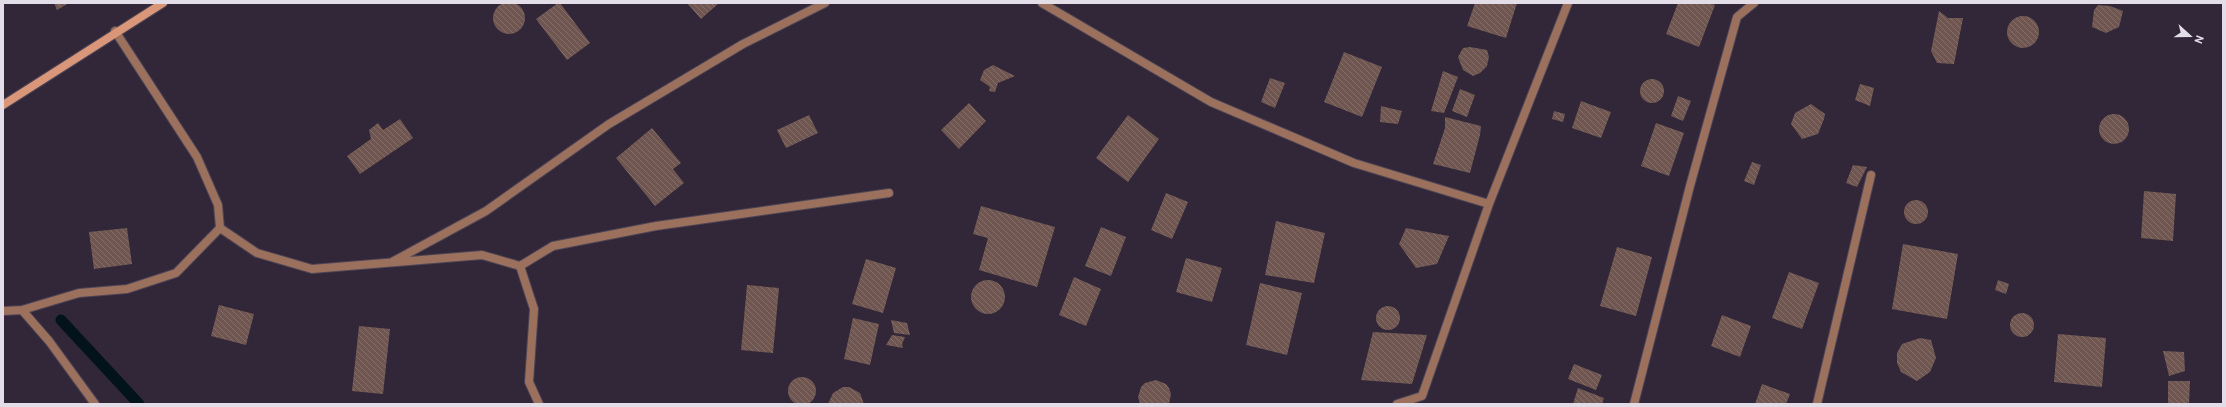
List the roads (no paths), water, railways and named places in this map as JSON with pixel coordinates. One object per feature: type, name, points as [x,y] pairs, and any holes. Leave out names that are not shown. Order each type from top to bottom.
[{"type":"main road","points":[[3,105],[115,31],[163,3]]},
{"type":"street","points":[[388,264],[486,211],[609,124],[743,44],[825,3]]},
{"type":"street","points":[[1042,3],[1211,102],[1354,163],[1489,204]]},
{"type":"street","points":[[1397,404],[1422,396],[1489,204],[1568,3]]},
{"type":"street","points":[[1634,404],[1690,186],[1737,17],[1754,3]]},
{"type":"street","points":[[3,311],[22,310],[79,293],[127,289],[176,273],[220,228],[218,205],[197,157],[115,31]]},
{"type":"street","points":[[1816,404],[1871,175]]},
{"type":"street","points":[[220,228],[257,253],[312,269],[388,264],[482,255],[520,266],[553,246],[656,226],[889,194]]},
{"type":"street","points":[[520,266],[534,309],[529,382],[538,404]]},
{"type":"street","points":[[22,310],[49,341],[95,404]]},
{"type":"waterway","points":[[61,320],[139,404]]}]
